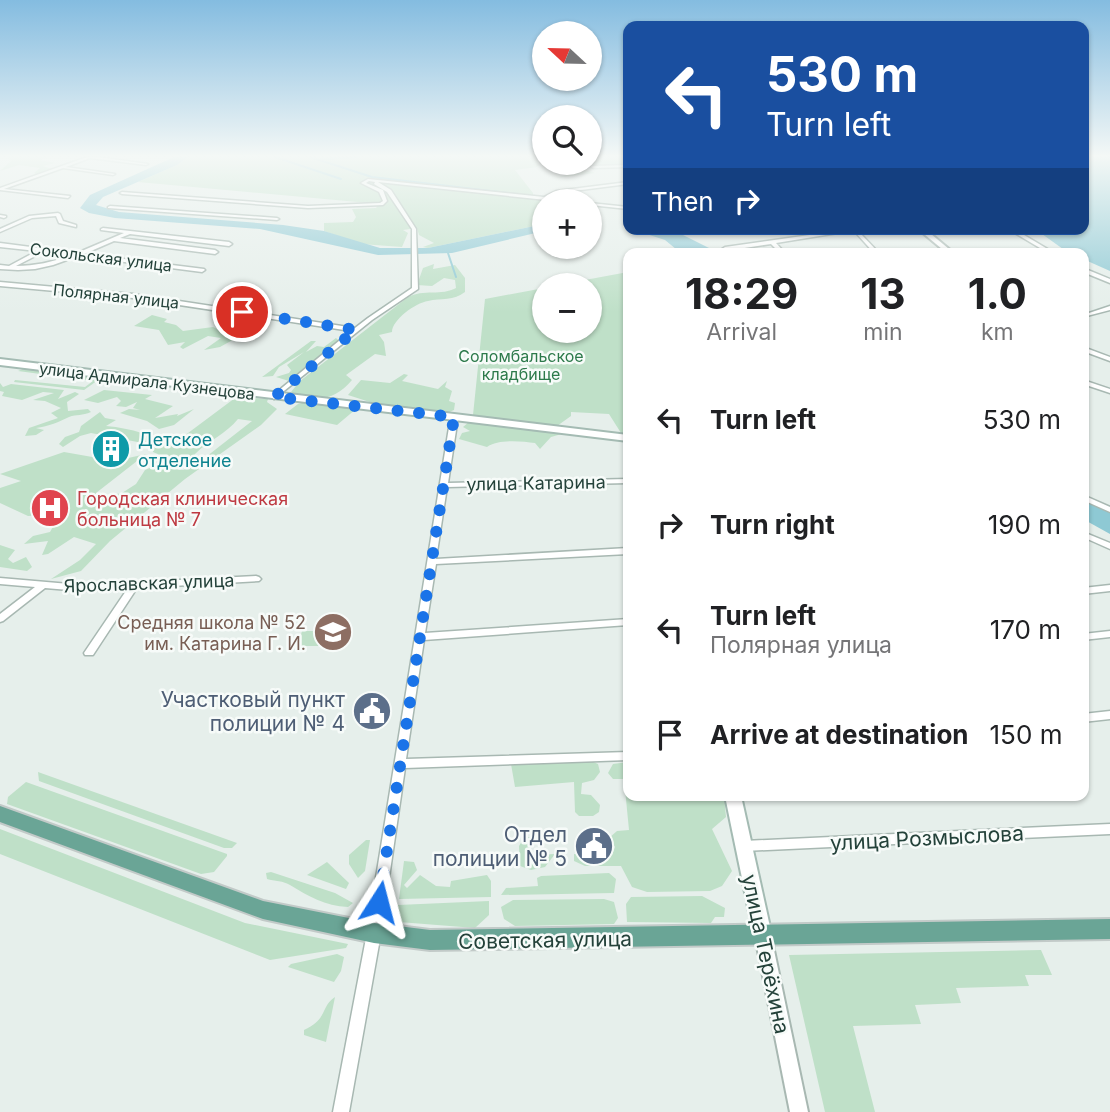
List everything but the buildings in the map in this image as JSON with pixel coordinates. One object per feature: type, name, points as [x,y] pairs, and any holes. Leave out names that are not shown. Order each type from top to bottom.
[{"type":"main road","name":"улица Адмирала Кузнецова","points":[[0,362],[623,438]]},
{"type":"main road","name":"улица Терёхина","points":[[734,801],[763,936]]},
{"type":"main road","name":"Советская улица","points":[[0,814],[240,902],[374,933],[462,941],[1110,929]]},
{"type":"street","points":[[143,209],[277,219]]},
{"type":"street","points":[[167,211],[171,209]]},
{"type":"street","points":[[274,397],[356,330],[415,289],[414,229],[401,209]]},
{"type":"street","points":[[0,231],[31,217],[55,214],[61,222],[74,226]]},
{"type":"street","points":[[103,229],[229,244]]},
{"type":"street","points":[[0,267],[12,269],[51,266],[130,232]]},
{"type":"street","points":[[732,248],[818,235]]},
{"type":"street","points":[[860,235],[872,248]]},
{"type":"street","points":[[928,235],[945,248]]},
{"type":"street","points":[[1021,235],[1043,248]]},
{"type":"street","points":[[112,239],[215,252]]},
{"type":"street","points":[[772,242],[778,248]]},
{"type":"street","name":"Сокольская улица","points":[[0,245],[202,270]]},
{"type":"street","points":[[0,283],[12,269],[43,250]]},
{"type":"street","points":[[1089,274],[1110,281]]},
{"type":"street","name":"Полярная улица","points":[[0,283],[133,296],[356,330]]},
{"type":"street","points":[[1089,315],[1110,308]]},
{"type":"street","points":[[1089,351],[1110,359]]},
{"type":"street","points":[[1101,355],[1110,351]]},
{"type":"street","points":[[1089,384],[1110,391]]},
{"type":"street","points":[[341,1112],[374,933],[454,417]]},
{"type":"street","name":"улица Катарина","points":[[444,485],[623,481]]},
{"type":"street","points":[[1089,501],[1110,510]]},
{"type":"street","points":[[1089,536],[1110,545]]},
{"type":"street","points":[[432,562],[623,551]]},
{"type":"street","name":"Ярославская улица","points":[[0,581],[42,586],[134,586],[256,579]]},
{"type":"street","points":[[0,619],[42,586]]},
{"type":"street","points":[[89,653],[134,586]]},
{"type":"street","points":[[1089,590],[1110,588]]},
{"type":"street","points":[[421,637],[623,622]]},
{"type":"street","points":[[1089,636],[1110,634]]},
{"type":"street","points":[[1089,717],[1110,715]]},
{"type":"street","points":[[400,764],[623,756]]},
{"type":"street","name":"улица Розмыслова","points":[[744,846],[1110,829]]},
{"type":"street","name":"улица Терёхина","points":[[763,936],[799,1112]]},
{"type":"green space","points":[[352,209],[532,209],[532,226],[428,248],[423,247],[434,243],[419,235],[417,228],[403,230],[408,233],[402,247],[361,244],[324,231],[324,223],[353,222],[356,217]]},
{"type":"green space","points":[[434,264],[433,269],[455,265],[465,278],[465,292],[452,298],[423,302],[405,313],[396,322],[392,332],[379,335],[384,342],[386,356],[375,354],[346,375],[352,380],[339,392],[325,398],[317,398],[291,392],[300,381],[408,297],[456,288],[455,280],[444,278],[432,286],[417,285],[423,268]]},
{"type":"green space","name":"Соломбальское кладбище","points":[[623,273],[623,433],[609,414],[571,412],[571,416],[557,426],[473,415],[485,299],[532,290],[532,343],[602,343],[602,277]]},
{"type":"green space","points":[[152,315],[167,319],[164,322],[176,325],[183,331],[213,327],[221,331],[247,332],[220,347],[204,350],[221,338],[208,336],[183,349],[180,347],[185,342],[168,345],[159,330],[134,326]]},
{"type":"green space","points":[[336,338],[339,341],[289,381],[276,377],[289,373],[291,370],[287,365],[304,352],[279,367],[273,376],[262,377],[311,341],[316,341],[306,352],[317,346],[324,347]]},
{"type":"green space","points":[[23,369],[101,378],[84,390],[14,382],[85,387],[93,381],[18,371]]},
{"type":"green space","points":[[404,374],[408,375],[402,381],[438,389],[447,381],[445,387],[452,391],[449,401],[455,403],[454,410],[447,413],[379,405],[348,395],[361,380],[390,383]]},
{"type":"green space","points":[[0,383],[3,387],[11,384],[64,390],[58,399],[75,392],[79,394],[67,402],[68,411],[88,409],[91,412],[36,428],[44,430],[36,435],[25,436],[29,428],[58,418],[51,413],[61,408],[45,401],[33,400],[54,393],[43,392],[22,400],[2,396],[4,392],[0,391]]},
{"type":"green space","points":[[104,390],[152,395],[145,399],[173,406],[155,418],[178,414],[177,416],[194,409],[174,425],[159,429],[147,421],[120,413],[129,409],[140,410],[133,408],[137,402],[126,407],[116,406],[121,401],[117,397],[98,403],[84,400]]},
{"type":"green space","points":[[235,398],[268,399],[267,402],[277,409],[261,425],[185,479],[110,541],[81,571],[51,579],[80,560],[96,544],[74,537],[42,555],[48,541],[24,544],[33,536],[50,532],[54,525],[47,515],[28,516],[0,503],[0,488],[21,481],[0,474],[64,452],[115,461],[146,454],[96,493],[96,498],[122,493],[136,484],[145,470],[152,467],[183,470],[193,467],[252,421],[238,419],[195,454],[195,461],[188,465],[183,457],[159,459],[160,455],[153,452],[153,445],[91,433],[80,436],[63,447],[59,444],[65,437],[79,432],[81,426],[100,412],[105,418],[116,420],[106,426],[176,442]]},
{"type":"green space","points":[[310,401],[356,409],[337,425],[285,414],[298,404]]},
{"type":"green space","points":[[469,422],[565,433],[551,437],[540,449],[535,443],[517,441],[487,447],[459,439],[462,433],[470,431],[463,427]]},
{"type":"green space","points":[[0,545],[15,550],[8,559],[13,563],[26,557],[32,567],[27,571],[0,567]]},
{"type":"green space","points":[[302,631],[341,631],[337,646],[298,646]]},
{"type":"green space","points":[[591,761],[598,764],[600,772],[594,780],[582,783],[581,794],[591,795],[600,805],[599,812],[593,816],[579,816],[575,812],[574,782],[515,787],[511,764]]},
{"type":"green space","points":[[623,763],[623,779],[613,779],[608,773],[613,764]]},
{"type":"green space","points":[[38,772],[237,843],[232,848],[224,848],[39,781]]},
{"type":"green space","points":[[26,782],[227,856],[214,872],[201,874],[7,804],[8,797]]},
{"type":"green space","points":[[626,801],[724,801],[726,817],[712,829],[732,871],[722,886],[710,891],[647,892],[632,887],[621,866],[585,866],[574,861],[574,854],[612,855],[615,847],[609,838],[617,831],[629,830]]},
{"type":"green space","points":[[0,829],[245,923],[348,944],[346,948],[270,960],[0,854]]},
{"type":"green space","points":[[530,837],[530,855],[555,854],[545,867],[531,870],[520,866],[519,846],[524,838]]},
{"type":"green space","points":[[366,840],[370,840],[365,871],[358,878],[349,864],[349,855]]},
{"type":"green space","points":[[404,861],[414,862],[417,870],[404,885],[407,888],[420,875],[436,886],[450,887],[451,881],[487,875],[491,881],[491,897],[399,899]]},
{"type":"green space","points":[[327,862],[349,883],[346,889],[307,875]]},
{"type":"green space","points":[[271,872],[335,893],[353,903],[348,907],[324,903],[288,884],[267,879],[266,873]]},
{"type":"green space","points":[[609,873],[616,879],[614,893],[501,895],[506,888],[538,886],[537,878],[541,876]]},
{"type":"green space","points":[[702,896],[725,908],[724,917],[715,917],[711,923],[627,922],[626,904],[631,897]]},
{"type":"green space","points":[[604,899],[614,902],[618,918],[614,924],[515,926],[504,919],[501,907],[513,900]]},
{"type":"green space","points":[[489,901],[489,915],[475,928],[399,922],[396,918],[398,905]]},
{"type":"green space","points":[[1041,950],[1052,975],[1025,975],[1029,986],[956,988],[961,1003],[915,1005],[921,1024],[853,1026],[875,1112],[825,1112],[789,955]]},
{"type":"green space","points":[[337,954],[344,957],[341,971],[334,982],[288,967],[291,964]]},
{"type":"green space","points":[[335,997],[326,1042],[304,1035],[304,1030],[321,1017]]},
{"type":"water","points":[[82,209],[109,209],[119,212],[283,225],[324,231],[380,248],[428,248],[532,226],[532,234],[452,253],[378,255],[260,229],[115,218]]},
{"type":"water","points":[[1089,209],[1110,209],[1110,271],[1089,262],[1089,248],[1062,248],[1043,235],[1089,235]]},
{"type":"water","points":[[650,235],[683,235],[709,248],[675,248],[665,240]]},
{"type":"water","points":[[1089,503],[1110,512],[1110,534],[1089,522]]},
{"type":"waterway","points":[[448,253],[456,277]]},
{"type":"place","name":"Детское отделение","points":[[111,449]]},
{"type":"place","name":"Городская клиническая больница № 7","points":[[50,508]]},
{"type":"place","name":"Средняя школа № 52 им. Катарина Г. И.","points":[[333,632]]},
{"type":"place","name":"Участковый пункт полиции № 4","points":[[372,711]]},
{"type":"place","name":"Отдел полиции № 5","points":[[594,846]]},
{"type":"route","points":[[242,312],[356,330],[274,397],[454,417],[379,902]]}]
